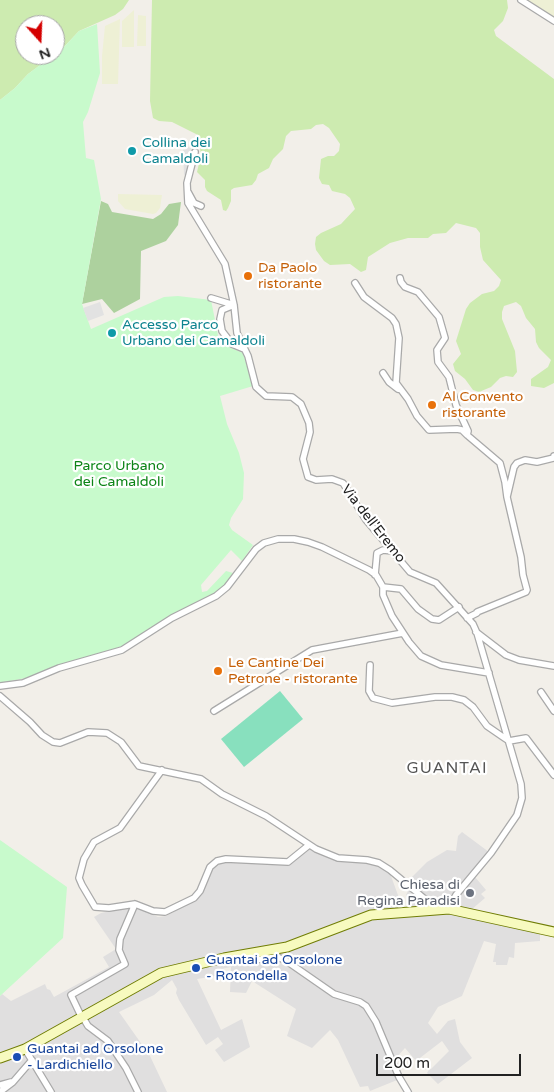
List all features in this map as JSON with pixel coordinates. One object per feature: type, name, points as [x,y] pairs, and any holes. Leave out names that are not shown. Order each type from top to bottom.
[{"type":"street","points":[[521,0],[554,21]]},
{"type":"street","name":"Via dell'Eremo","points":[[195,152],[187,184],[188,203],[225,264],[234,305],[237,333],[251,367],[256,387],[262,394],[269,397],[292,397],[301,404],[309,423],[310,432],[303,459],[308,477],[316,480],[332,479],[343,483],[363,516],[392,552],[410,572],[436,583],[473,624],[477,633]]},
{"type":"street","points":[[187,191],[194,204],[201,206]]},
{"type":"street","points":[[400,278],[406,287],[418,292],[437,314],[441,322],[445,338],[437,350],[436,357],[449,377],[456,405],[468,431],[466,435]]},
{"type":"street","points":[[356,283],[364,297],[392,318],[396,324],[399,338],[396,383],[401,392]]},
{"type":"street","points":[[211,298],[234,305]]},
{"type":"street","points":[[234,305],[222,310],[220,320],[222,331],[230,342],[244,349]]},
{"type":"street","points":[[383,374],[408,399],[417,416],[429,430],[462,430],[500,463],[506,482],[507,496],[527,590],[523,594],[477,612],[467,618]]},
{"type":"street","points":[[507,496],[514,467],[517,463],[525,460],[537,462],[554,458],[554,456]]},
{"type":"street","points":[[0,686],[23,683],[59,668],[122,650],[172,618],[221,592],[256,549],[264,543],[278,539],[294,539],[308,542],[344,557],[375,575],[382,587],[383,595],[392,616],[420,656],[434,663],[489,673]]},
{"type":"street","points":[[375,575],[378,553],[383,550],[392,552]]},
{"type":"street","points":[[382,587],[401,589],[418,609],[436,620],[459,607]]},
{"type":"street","points":[[214,711],[312,650],[403,633]]},
{"type":"street","points":[[477,633],[506,655],[518,660],[554,666]]},
{"type":"street","points":[[449,909],[456,895],[491,854],[520,808],[521,784],[477,633]]},
{"type":"street","points":[[370,664],[369,691],[373,698],[392,703],[435,697],[452,697],[464,700],[473,707],[487,726],[508,741],[526,738],[554,775]]},
{"type":"street","points":[[542,692],[554,711]]},
{"type":"street","points":[[0,696],[42,735],[53,742],[60,743],[88,732],[107,733],[121,742],[138,766],[201,779],[222,794],[266,816],[310,844],[338,858],[367,860],[379,863],[438,910]]},
{"type":"street","points":[[162,770],[120,828],[94,842],[84,859],[79,878],[95,907],[109,908],[135,904],[153,911],[165,912],[194,898],[200,891],[210,867],[217,861],[226,859],[288,862],[310,844]]},
{"type":"street","points":[[135,904],[120,939],[119,950],[125,964],[71,996],[88,1026],[108,1040],[126,1068],[138,1092]]},
{"type":"street","points":[[0,1058],[25,1049],[161,972],[287,946],[371,915],[449,909],[554,932]]},
{"type":"street","points":[[238,956],[245,960],[277,957],[285,960],[334,994],[360,1002],[366,1006],[376,1022],[408,1092]]},
{"type":"street","points":[[25,1049],[50,1092]]},
{"type":"street","points":[[0,1092],[13,1082],[32,1060]]},
{"type":"street","points":[[0,1085],[13,1082]]},
{"type":"shaded area","points":[[183,143],[197,153],[192,173],[184,175]]},
{"type":"shaded area","points":[[100,302],[104,315],[88,321],[83,308]]},
{"type":"shaded area","points":[[462,832],[493,855],[475,877],[486,890],[481,894],[485,898],[471,910],[540,925],[540,941],[515,943],[514,958],[509,957],[507,965],[496,965],[496,962],[493,962],[496,944],[484,941],[462,996],[438,1007],[428,1023],[437,1034],[448,1021],[455,1019],[460,1042],[472,1058],[438,1084],[427,1073],[449,1051],[442,1041],[416,1061],[405,1048],[395,1059],[402,1078],[370,1091],[368,1086],[360,1087],[338,1040],[330,1030],[312,1048],[287,1036],[296,1009],[252,981],[246,993],[230,992],[231,967],[221,969],[222,975],[197,979],[221,1030],[242,1019],[250,1047],[224,1062],[215,1050],[223,1044],[218,1037],[206,1045],[179,1000],[176,993],[177,989],[172,980],[154,995],[119,1012],[150,1056],[167,1092],[0,1092],[0,996],[2,994],[11,1001],[45,984],[54,997],[109,967],[103,957],[116,949],[94,917],[101,913],[129,907],[139,908],[158,917],[166,916],[194,901],[201,895],[213,867],[222,863],[235,862],[288,864],[292,863],[312,844],[343,857],[362,858],[393,871],[391,876],[403,909],[410,908],[406,895],[409,889],[404,885],[427,862],[447,850],[456,851],[458,836]]},
{"type":"green space","points":[[0,0],[129,0],[123,9],[115,15],[79,31],[65,46],[65,15],[15,15],[15,65],[40,65],[0,100]]},
{"type":"green space","points":[[152,0],[507,0],[508,8],[503,21],[494,30],[496,36],[554,79],[554,383],[544,388],[531,386],[531,379],[548,367],[551,360],[539,348],[536,342],[535,329],[526,318],[521,306],[516,302],[504,306],[502,312],[502,319],[515,351],[517,372],[513,377],[506,376],[500,378],[491,387],[479,392],[473,390],[465,379],[455,371],[453,364],[461,354],[456,341],[466,309],[470,303],[482,294],[494,291],[499,286],[501,280],[483,260],[480,247],[480,233],[476,228],[456,223],[446,233],[433,234],[428,238],[408,238],[390,243],[368,257],[366,270],[361,272],[350,264],[330,265],[324,261],[316,250],[316,237],[341,224],[355,209],[350,198],[345,194],[332,191],[329,185],[322,184],[319,178],[321,159],[334,156],[339,151],[340,144],[329,128],[323,124],[316,125],[311,129],[291,131],[286,136],[283,149],[273,159],[269,168],[258,174],[252,185],[231,190],[231,201],[226,211],[223,210],[221,200],[207,191],[205,180],[197,172],[201,155],[198,135],[172,122],[159,121],[153,118],[150,101]]},
{"type":"green space","points":[[528,0],[554,0],[554,19]]},
{"type":"green space","points":[[134,10],[134,47],[122,47],[122,21]]},
{"type":"green space","points":[[138,15],[146,16],[146,46],[137,46]]},
{"type":"green space","points":[[120,19],[118,84],[102,84],[105,26]]},
{"type":"green space","name":"Parco Urbano dei Camaldoli","points":[[97,24],[100,73],[83,122],[86,158],[94,160],[101,199],[82,304],[91,329],[164,297],[178,296],[211,300],[219,340],[224,345],[243,353],[253,386],[220,396],[227,424],[239,453],[244,473],[243,499],[231,518],[229,525],[232,530],[253,545],[242,561],[231,550],[201,585],[202,592],[207,591],[226,571],[233,573],[228,582],[215,594],[170,616],[123,646],[26,678],[0,683],[0,100],[40,65],[65,65],[65,46],[79,31]]},
{"type":"green space","points":[[118,194],[162,195],[160,208],[153,214],[125,209],[118,201]]},
{"type":"green space","points":[[101,201],[108,204],[112,212],[153,219],[161,214],[169,204],[181,202],[178,225],[166,241],[141,251],[140,299],[114,313],[102,299],[82,304]]},
{"type":"green space","points":[[280,691],[303,719],[244,767],[221,739]]},
{"type":"green space","points":[[0,840],[67,887],[63,938],[0,996]]},
{"type":"place","name":"Collina dei Camaldoli","points":[[132,151]]},
{"type":"place","name":"Da Paolo ristorante","points":[[248,276]]},
{"type":"place","name":"Accesso Parco Urbano dei Camaldoli","points":[[112,333]]},
{"type":"place","name":"Al Convento ristorante","points":[[432,405]]},
{"type":"place","name":"Le Cantine Dei Petrone - ristorante","points":[[218,671]]},
{"type":"place","name":"Chiesa di Regina Paradisi","points":[[470,893]]},
{"type":"place","name":"Guantai ad Orsolone - Rotondella","points":[[196,968]]},
{"type":"place","name":"Guantai ad Orsolone - Lardichiello","points":[[17,1057]]},
{"type":"district","name":"GUANTAI","points":[[447,769]]}]
